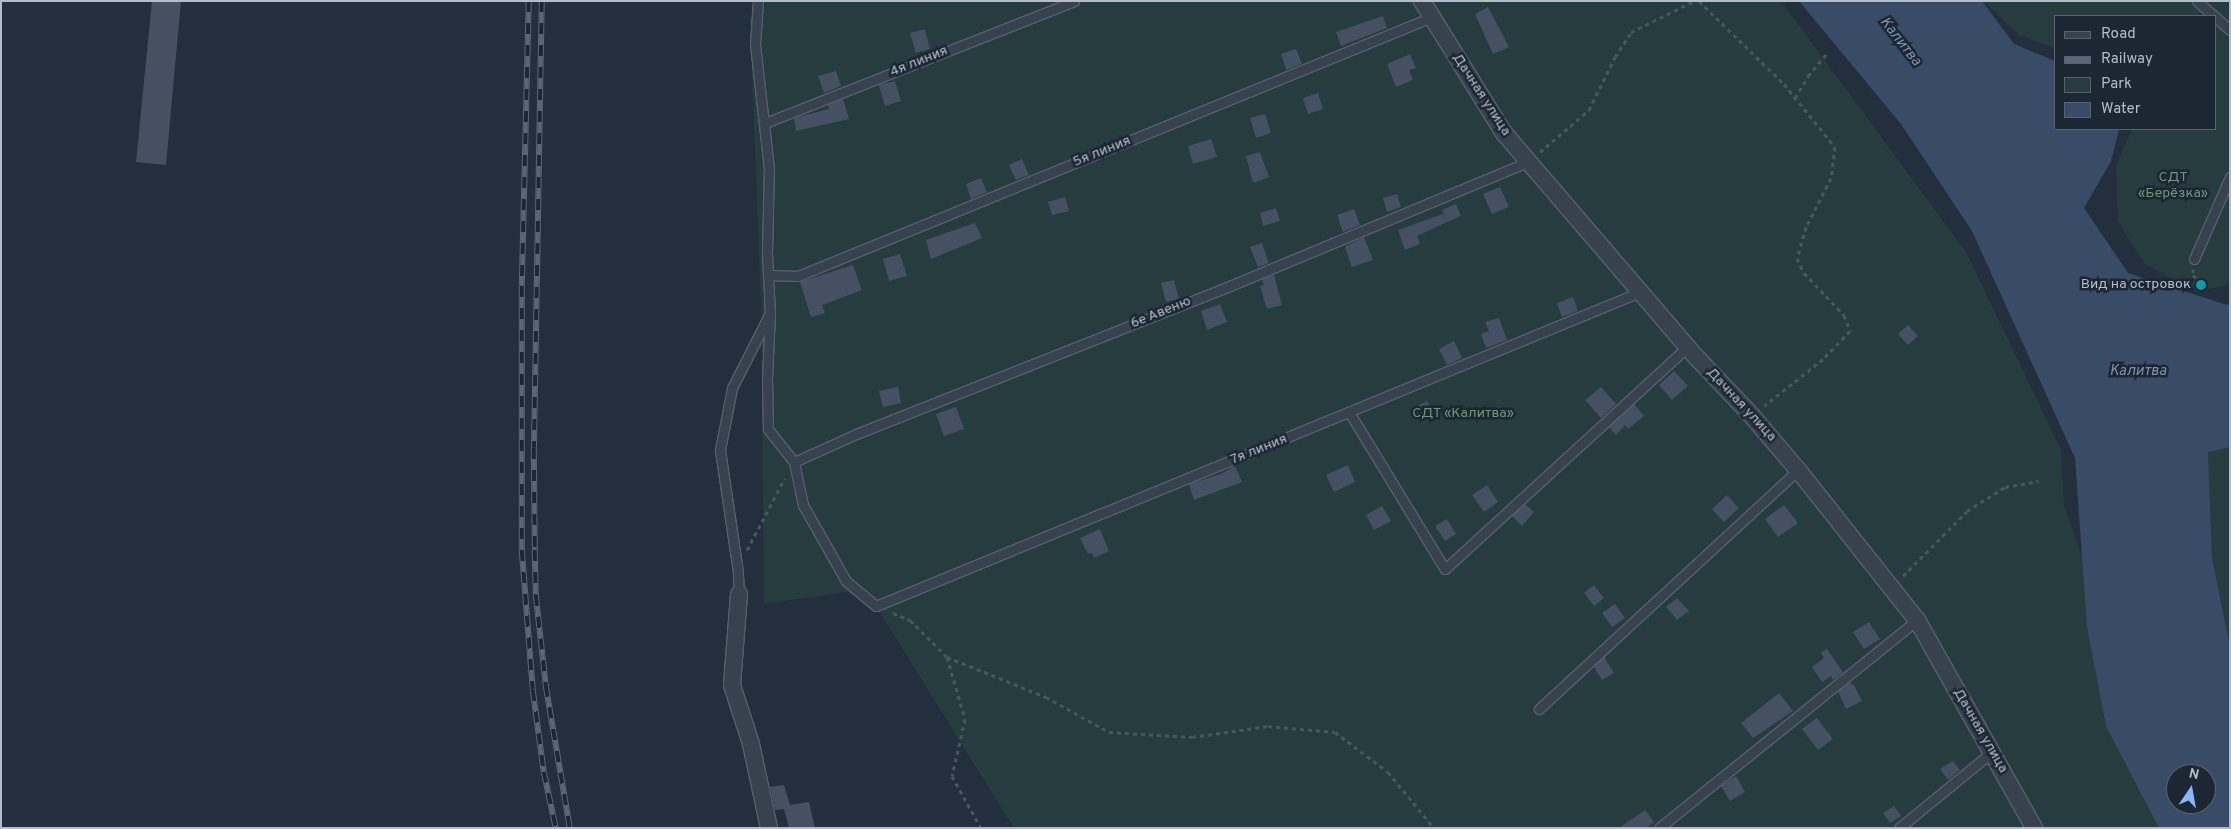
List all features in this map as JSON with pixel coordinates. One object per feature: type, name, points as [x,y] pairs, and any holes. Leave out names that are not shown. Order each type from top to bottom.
[{"type":"street","name":"Дачная улица","points":[[1422,1],[1504,133],[1687,347],[1752,416],[1798,470],[1917,620],[2034,828]]},
{"type":"street","points":[[739,594],[732,685],[751,744],[769,828]]},
{"type":"lane","points":[[758,1],[755,44],[769,169],[767,254],[770,275],[767,378],[768,429],[794,462],[803,505],[846,581],[876,606]]},
{"type":"lane","name":"4я линия","points":[[765,123],[1074,1]]},
{"type":"lane","points":[[2197,1],[2213,15]]},
{"type":"lane","name":"5я линия","points":[[770,275],[798,276],[1432,17]]},
{"type":"lane","points":[[2216,18],[2230,30]]},
{"type":"lane","name":"6е Авеню","points":[[794,462],[1528,162]]},
{"type":"lane","points":[[2194,259],[2230,177]]},
{"type":"lane","name":"7я линия","points":[[876,606],[1640,292]]},
{"type":"lane","points":[[739,594],[738,569],[720,450],[732,388],[770,313]]},
{"type":"lane","points":[[1349,412],[1445,569],[1687,347]]},
{"type":"lane","points":[[1539,709],[1798,470]]},
{"type":"lane","points":[[1659,828],[1917,620]]},
{"type":"lane","points":[[1899,828],[1992,752]]},
{"type":"path","points":[[1528,162],[1589,110],[1615,57],[1631,32],[1694,1]]},
{"type":"path","points":[[1699,1],[1750,48],[1795,98],[1835,147],[1831,178],[1806,227],[1797,258],[1804,273],[1844,315],[1850,330],[1823,359],[1752,416]]},
{"type":"path","points":[[1795,98],[1808,76],[1828,52]]},
{"type":"path","points":[[2194,259],[2193,275],[2201,285]]},
{"type":"path","points":[[738,569],[794,462]]},
{"type":"path","points":[[1892,588],[1967,511],[2005,487],[2038,481]]},
{"type":"path","points":[[876,606],[910,620],[947,657],[1046,697],[1109,732],[1192,737],[1268,726],[1335,732],[1388,772],[1434,828]]},
{"type":"path","points":[[947,657],[966,719],[952,776],[981,828]]},
{"type":"green space","name":"СДТ «Калитва»","points":[[754,1],[1781,1],[1966,252],[2061,450],[2064,505],[2166,799],[2166,814],[2171,814],[2176,828],[1014,828],[876,606],[846,592],[764,604],[761,306],[750,19]]},
{"type":"green space","name":"СДТ «Берёзка»","points":[[1983,1],[2230,1],[2230,284],[2197,292],[2145,264],[2118,222],[2116,166],[2132,130],[2216,130],[2216,15],[2054,15],[2054,48],[2019,35]]},
{"type":"green space","points":[[2230,447],[2230,647],[2212,557],[2208,451]]},
{"type":"water","name":"Калитва","points":[[1799,1],[1982,1],[2014,44],[2054,61],[2054,130],[2119,130],[2111,161],[2084,208],[2128,273],[2227,305],[2230,303],[2230,447],[2208,452],[2212,557],[2230,647],[2230,828],[2159,828],[2106,726],[2087,627],[2075,458],[1972,231],[1901,124]]},
{"type":"building","points":[[152,1],[181,1],[166,165],[136,162]]},
{"type":"building","points":[[1488,7],[1509,47],[1493,54],[1475,14]]},
{"type":"building","points":[[1383,16],[1387,28],[1341,46],[1336,32]]},
{"type":"building","points":[[925,29],[930,49],[916,53],[910,33]]},
{"type":"building","points":[[1296,49],[1302,64],[1286,70],[1281,54]]},
{"type":"building","points":[[1410,54],[1416,68],[1409,70],[1413,80],[1396,87],[1387,64]]},
{"type":"building","points":[[836,71],[841,86],[824,93],[818,76]]},
{"type":"building","points":[[895,81],[901,101],[885,106],[879,85]]},
{"type":"building","points":[[1318,93],[1323,109],[1308,114],[1303,98]]},
{"type":"building","points":[[843,99],[849,119],[796,131],[794,118],[829,109],[828,105]]},
{"type":"building","points":[[1265,114],[1271,133],[1256,138],[1250,118]]},
{"type":"building","points":[[1211,139],[1217,157],[1193,164],[1188,146]]},
{"type":"building","points":[[1260,152],[1269,177],[1253,183],[1246,156]]},
{"type":"building","points":[[1022,159],[1029,175],[1016,180],[1009,165]]},
{"type":"building","points":[[981,178],[987,192],[971,199],[966,184]]},
{"type":"building","points":[[1500,187],[1509,207],[1492,214],[1483,194]]},
{"type":"building","points":[[1397,194],[1401,207],[1387,212],[1383,198]]},
{"type":"building","points":[[1065,197],[1069,211],[1052,215],[1048,202]]},
{"type":"building","points":[[1456,204],[1461,216],[1447,222],[1442,210]]},
{"type":"building","points":[[1276,208],[1280,221],[1263,226],[1260,213]]},
{"type":"building","points":[[1354,209],[1360,225],[1343,232],[1337,215]]},
{"type":"building","points":[[1443,214],[1447,222],[1417,236],[1420,244],[1405,250],[1398,230]]},
{"type":"building","points":[[975,223],[982,238],[931,259],[926,240]]},
{"type":"building","points":[[1364,237],[1373,260],[1352,267],[1345,247]]},
{"type":"building","points":[[1262,243],[1269,263],[1258,267],[1250,247]]},
{"type":"building","points":[[900,254],[907,276],[889,281],[883,259]]},
{"type":"building","points":[[853,265],[862,290],[822,305],[825,313],[811,317],[800,282]]},
{"type":"building","points":[[1274,275],[1282,305],[1267,309],[1260,286],[1264,285],[1262,279]]},
{"type":"building","points":[[1174,280],[1179,299],[1166,302],[1161,283]]},
{"type":"building","points":[[1573,297],[1578,311],[1562,317],[1557,303]]},
{"type":"building","points":[[1220,304],[1227,322],[1207,330],[1201,311]]},
{"type":"building","points":[[1499,318],[1507,340],[1486,348],[1481,334],[1489,331],[1485,322]]},
{"type":"building","points":[[1908,325],[1918,336],[1908,345],[1898,334]]},
{"type":"building","points":[[1454,341],[1462,358],[1447,365],[1439,349]]},
{"type":"building","points":[[1674,371],[1688,386],[1672,400],[1659,385]]},
{"type":"building","points":[[898,387],[901,403],[883,407],[879,391]]},
{"type":"building","points":[[1601,387],[1616,404],[1601,418],[1585,400]]},
{"type":"building","points":[[1427,401],[1435,416],[1421,423],[1413,408]]},
{"type":"building","points":[[1634,404],[1644,416],[1628,429],[1625,425],[1616,435],[1609,427]]},
{"type":"building","points":[[956,407],[964,429],[944,436],[936,414]]},
{"type":"building","points":[[1348,465],[1355,482],[1334,492],[1326,475]]},
{"type":"building","points":[[1235,466],[1242,482],[1194,500],[1189,484],[1221,474]]},
{"type":"building","points":[[1487,485],[1498,502],[1484,512],[1472,495]]},
{"type":"building","points":[[1727,495],[1739,508],[1724,522],[1712,509]]},
{"type":"building","points":[[1525,504],[1534,512],[1522,526],[1512,516]]},
{"type":"building","points":[[1784,505],[1798,523],[1778,537],[1765,519]]},
{"type":"building","points":[[1382,506],[1391,521],[1374,530],[1366,515]]},
{"type":"building","points":[[1447,519],[1456,534],[1445,541],[1435,526]]},
{"type":"building","points":[[1100,529],[1109,551],[1094,558],[1092,553],[1088,554],[1080,538]]},
{"type":"building","points":[[1594,585],[1604,598],[1594,606],[1584,593]]},
{"type":"building","points":[[1677,598],[1689,611],[1677,620],[1666,607]]},
{"type":"building","points":[[1615,604],[1625,618],[1612,627],[1602,613]]},
{"type":"building","points":[[1869,622],[1880,639],[1864,649],[1853,632]]},
{"type":"building","points":[[1827,649],[1843,672],[1833,680],[1831,676],[1822,682],[1812,667],[1824,658],[1821,652]]},
{"type":"building","points":[[1604,657],[1614,673],[1602,680],[1594,667]]},
{"type":"building","points":[[1850,682],[1854,685],[1862,701],[1846,709],[1838,691]]},
{"type":"building","points":[[1779,693],[1793,711],[1753,738],[1741,723]]},
{"type":"building","points":[[1817,718],[1833,739],[1818,750],[1802,729]]},
{"type":"building","points":[[1953,761],[1960,770],[1948,780],[1940,769]]},
{"type":"building","points":[[1736,776],[1745,792],[1730,801],[1721,786]]},
{"type":"building","points":[[784,785],[790,805],[809,802],[815,828],[789,828],[784,809],[775,810],[770,787]]},
{"type":"building","points":[[1894,806],[1901,816],[1890,823],[1883,813]]},
{"type":"building","points":[[1645,810],[1654,822],[1646,828],[1619,828]]},
{"type":"railway","points":[[529,1],[522,286],[522,550],[533,690],[544,772],[556,828]]},
{"type":"railway","points":[[542,1],[534,448],[536,595],[546,686],[570,828]]},
{"type":"place","name":"Вид на островок","points":[[2201,285]]}]
